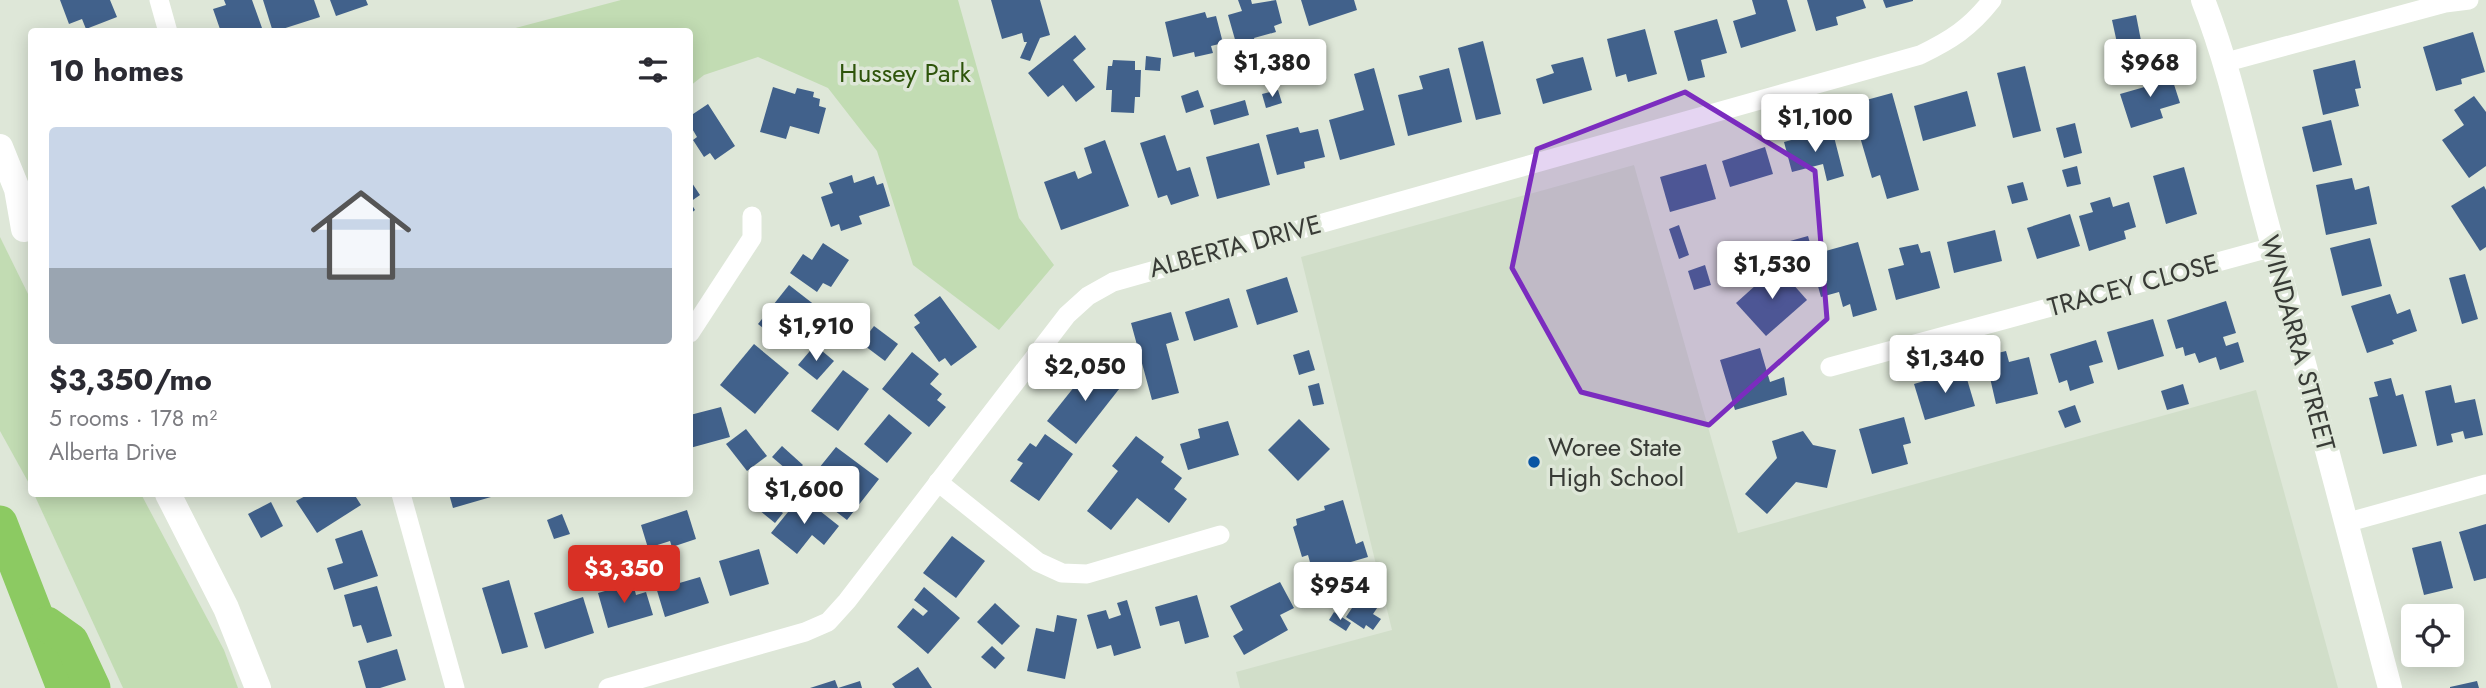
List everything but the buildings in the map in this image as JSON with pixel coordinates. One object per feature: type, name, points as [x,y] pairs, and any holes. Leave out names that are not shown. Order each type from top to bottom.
[{"type":"highway","points":[[0,523],[64,688]]},
{"type":"highway","points":[[36,616],[71,641],[93,688]]},
{"type":"main road","points":[[0,147],[16,189],[28,237]]},
{"type":"main road","points":[[0,200],[28,237]]},
{"type":"main road","points":[[170,497],[226,608],[258,688]]},
{"type":"street","points":[[159,0],[167,28]]},
{"type":"street","name":"ALBERTA DRIVE","points":[[608,688],[805,632],[828,622],[1067,315],[1088,296],[1113,282],[1920,55],[1952,40],[1978,19],[1992,0]]},
{"type":"street","name":"WINDARRA STREET","points":[[2203,0],[2308,370],[2345,523],[2390,688]]},
{"type":"street","points":[[2223,63],[2445,3],[2469,0]]},
{"type":"street","points":[[2480,0],[2486,2]]},
{"type":"street","points":[[693,328],[752,238],[752,216]]},
{"type":"street","name":"TRACEY CLOSE","points":[[1830,367],[2273,247]]},
{"type":"street","points":[[938,482],[1038,562],[1062,573],[1087,573],[1220,535]]},
{"type":"street","points":[[2345,523],[2486,484]]},
{"type":"street","points":[[402,497],[455,688]]},
{"type":"highlighted area","points":[[1685,92],[1815,171],[1827,319],[1709,425],[1581,392],[1512,268],[1537,149]]},
{"type":"shaded area","name":"Woree State High School","points":[[1634,165],[1738,533],[2256,390],[2338,688],[1240,688],[1236,672],[1392,630],[1301,257]]},
{"type":"green space","name":"Hussey Park","points":[[621,0],[958,0],[1019,218],[1054,265],[999,330],[913,265],[877,151],[828,88],[758,57],[704,75],[693,84],[693,28],[515,28]]},
{"type":"green space","points":[[0,237],[28,294],[28,482],[0,431]]},
{"type":"green space","points":[[35,497],[143,497],[224,650],[238,688],[123,688]]},
{"type":"place","name":"Woree State High School","points":[[1534,462]]}]
